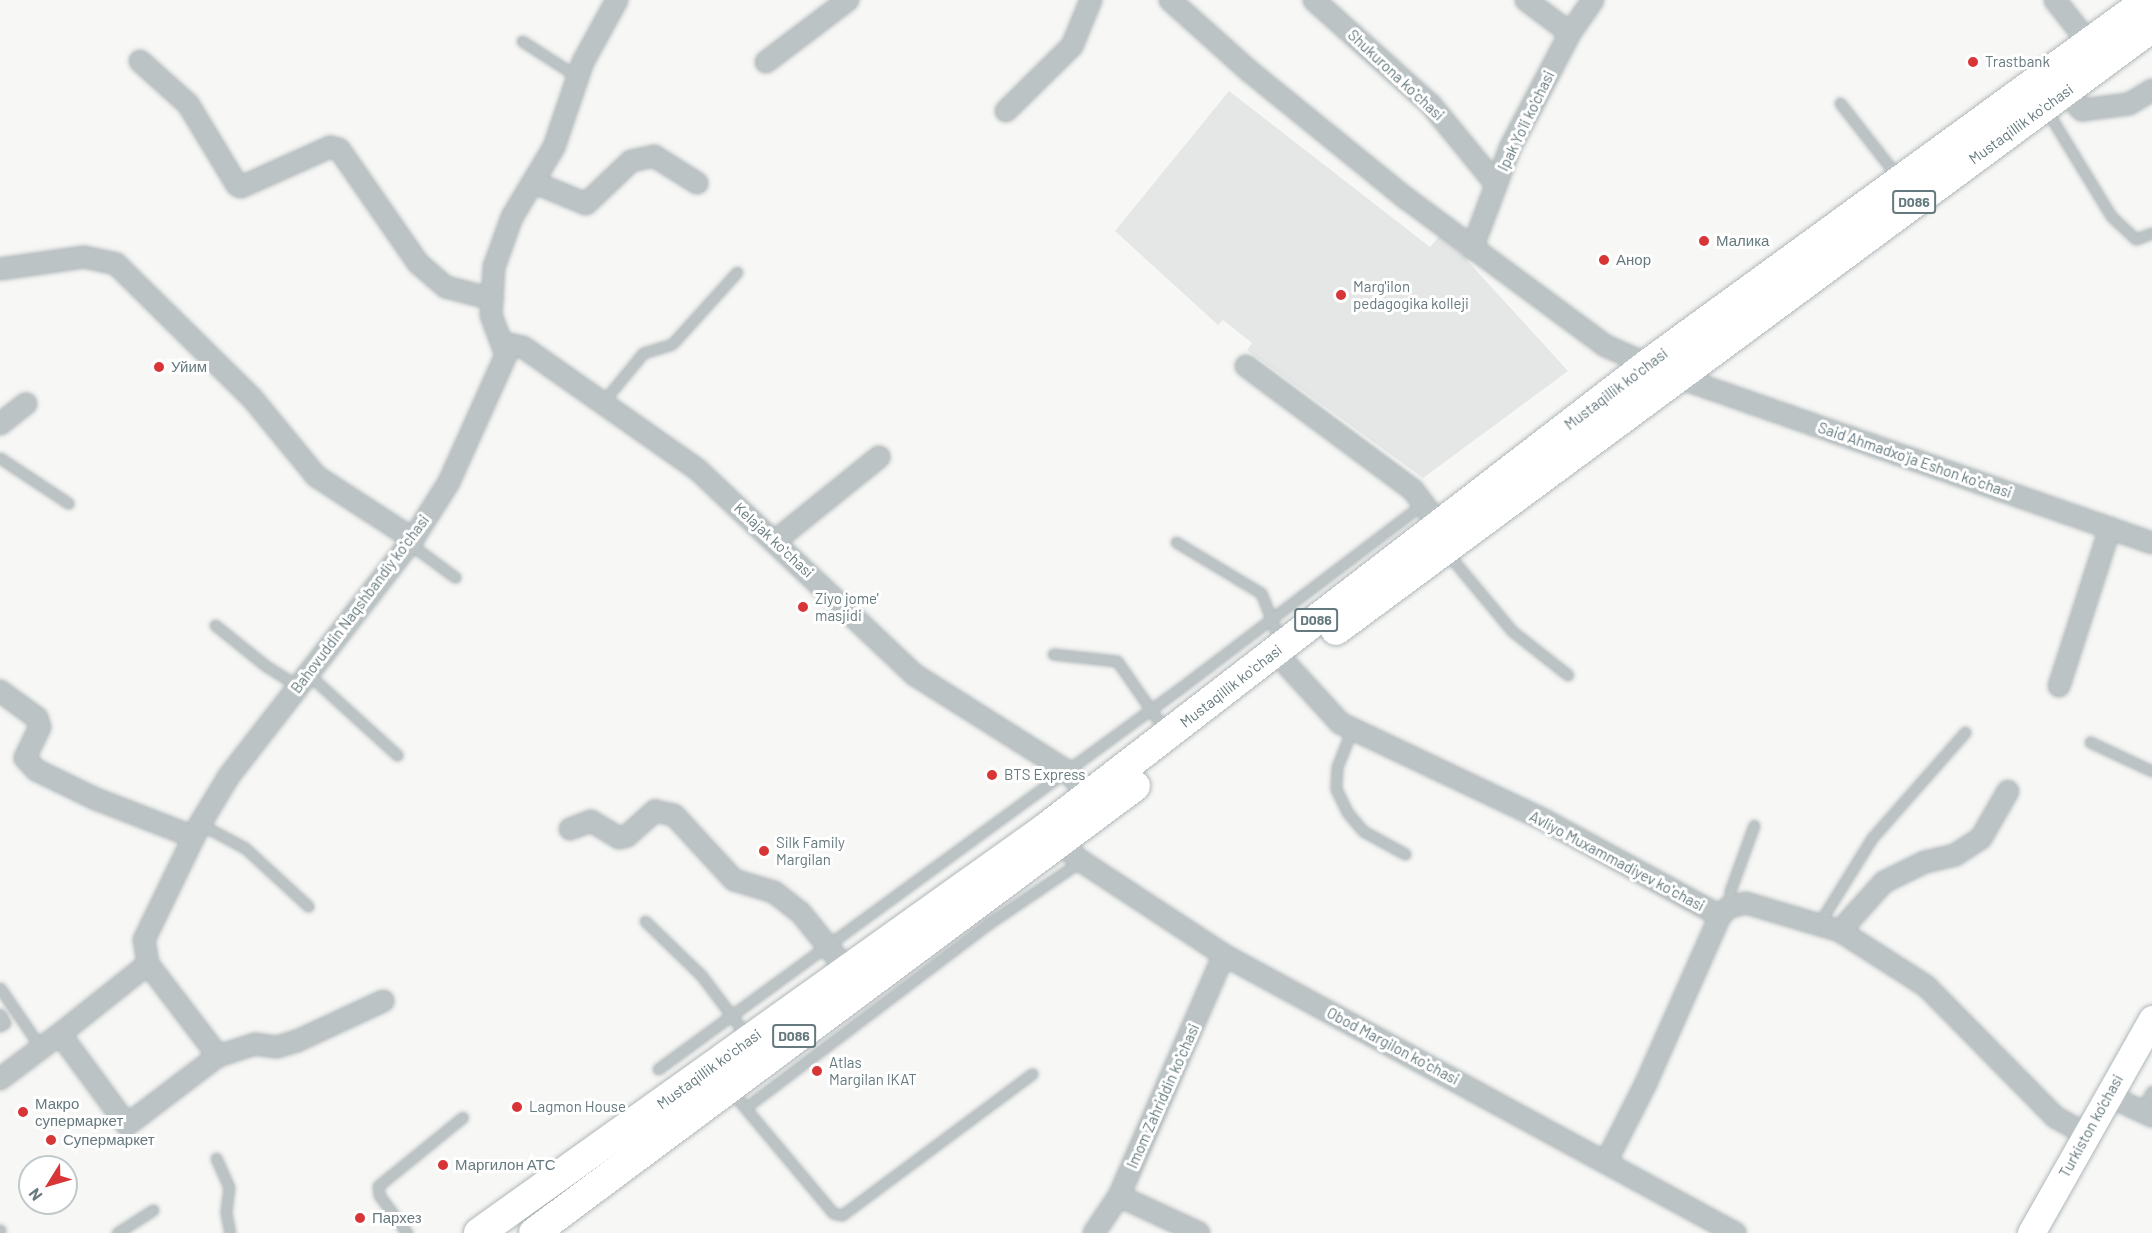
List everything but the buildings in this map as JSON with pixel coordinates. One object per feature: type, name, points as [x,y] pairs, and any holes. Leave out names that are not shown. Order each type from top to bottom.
[{"type":"main road","name":"Mustaqillik koʻchasi","points":[[480,1233],[847,970],[1062,845],[1090,794],[1280,644],[1648,364],[2148,0]]},
{"type":"main road","name":"Mustaqillik koʻchasi","points":[[1436,526],[1677,377],[2152,27]]},
{"type":"main road","name":"Mustaqillik koʻchasi","points":[[534,1233],[736,1097],[1062,845],[1280,644]]},
{"type":"main road","name":"Turkiston ko’chasi","points":[[2031,1233],[2152,1019]]},
{"type":"street","points":[[504,343],[494,332],[492,299],[494,267],[512,217],[554,147],[578,77],[616,0]]},
{"type":"street","points":[[766,62],[848,0]]},
{"type":"street","points":[[1006,111],[1072,46],[1091,0]]},
{"type":"street","name":"Said Ahmadxoʻja Eshon koʻchasi","points":[[1170,0],[1257,77],[1472,249],[1606,346],[1677,377],[2152,543]]},
{"type":"street","name":"Shukurona koʻchasi","points":[[1314,0],[1431,105],[1496,184]]},
{"type":"street","points":[[1526,0],[1570,33]]},
{"type":"street","name":"Ipak Yo'li ko'chasi","points":[[1472,249],[1496,184],[1536,95],[1570,33],[1593,0]]},
{"type":"street","points":[[2055,0],[2089,44]]},
{"type":"street","points":[[140,62],[188,104],[237,185],[241,187],[330,147],[339,149],[418,263],[446,287],[492,299]]},
{"type":"street","points":[[2055,99],[2082,110],[2129,104],[2152,90]]},
{"type":"street","points":[[533,182],[586,204],[631,161],[654,156],[697,183]]},
{"type":"street","points":[[0,269],[84,257],[116,264],[252,398],[316,476],[411,542]]},
{"type":"street","name":"Bahovuddin Naqshbandiy koʻchasi","points":[[148,964],[144,940],[197,831],[229,776],[302,679],[411,542],[449,482],[506,356],[504,343]]},
{"type":"street","name":"Kelajak koʻchasi","points":[[504,343],[523,347],[698,470],[776,541],[915,675],[1065,770],[1090,794]]},
{"type":"street","points":[[1246,366],[1413,490],[1436,526]]},
{"type":"street","points":[[0,424],[26,404]]},
{"type":"street","points":[[776,541],[879,457]]},
{"type":"street","points":[[2059,686],[2110,528]]},
{"type":"street","name":"Avliyo Muxammadiyev koʻchasi","points":[[1280,644],[1314,699],[1352,729],[1546,821],[1725,912],[1746,903],[1840,931],[1926,986],[2055,1117],[2086,1134]]},
{"type":"street","points":[[0,691],[37,718],[40,727],[25,758],[36,770],[96,799],[197,831]]},
{"type":"street","points":[[1840,931],[1884,882],[1925,862],[1955,855],[1981,838],[2008,791]]},
{"type":"street","points":[[570,829],[591,821],[619,838],[627,836],[655,812],[675,815],[734,880],[774,892],[800,912],[847,970]]},
{"type":"street","name":"Obod Margilon koʻchasi","points":[[1062,845],[1224,955],[1735,1233]]},
{"type":"street","points":[[1606,1162],[1646,1083],[1725,912]]},
{"type":"street","name":"Imom Zahriddin koʻchasi","points":[[1094,1233],[1119,1196],[1224,955]]},
{"type":"street","points":[[0,1079],[148,964],[218,1056]]},
{"type":"street","points":[[60,1034],[127,1125],[218,1056],[255,1044],[277,1047],[297,1041],[382,1001]]},
{"type":"street","points":[[2107,1095],[2146,1114]]},
{"type":"street","points":[[1119,1196],[1199,1233]]},
{"type":"lane","points":[[522,41],[578,77]]},
{"type":"lane","points":[[2055,99],[2111,216],[2136,239],[2152,233]]},
{"type":"lane","points":[[1840,103],[1900,181]]},
{"type":"lane","points":[[602,403],[643,353],[672,344],[737,272]]},
{"type":"lane","points":[[0,458],[68,503]]},
{"type":"lane","points":[[658,1069],[1151,707],[1280,644],[1436,526],[1512,631],[1568,675]]},
{"type":"lane","points":[[411,542],[455,578]]},
{"type":"lane","points":[[1176,542],[1261,593],[1280,644]]},
{"type":"lane","points":[[215,625],[266,666],[302,679],[397,755]]},
{"type":"lane","points":[[1053,654],[1117,661],[1151,707],[1167,734]]},
{"type":"lane","points":[[1352,729],[1337,767],[1336,789],[1347,812],[1363,831],[1405,854]]},
{"type":"lane","points":[[1818,925],[1872,838],[1965,732]]},
{"type":"lane","points":[[2090,742],[2152,771]]},
{"type":"lane","points":[[1725,912],[1730,891],[1754,825]]},
{"type":"lane","points":[[197,831],[245,848],[308,906]]},
{"type":"lane","points":[[645,921],[701,975],[750,1040]]},
{"type":"lane","points":[[0,988],[41,1048]]},
{"type":"lane","points":[[0,1014],[5,1023],[0,1026]]},
{"type":"lane","points":[[736,1097],[833,1213],[842,1215],[1032,1074]]},
{"type":"lane","points":[[2146,1114],[2152,1091]]},
{"type":"lane","points":[[407,1233],[379,1195],[378,1186],[463,1117]]},
{"type":"lane","points":[[216,1158],[229,1187],[226,1212],[230,1233]]},
{"type":"lane","points":[[117,1233],[153,1210]]},
{"type":"shaded area","name":"Marg'ilon pedagogika kolleji","points":[[1229,91],[1430,247],[1442,233],[1568,371],[1423,478],[1247,350],[1252,343],[1223,320],[1218,325],[1115,231]]},
{"type":"place","name":"Trastbank","points":[[1973,62]]},
{"type":"place","name":"Малика","points":[[1704,241]]},
{"type":"place","name":"Анор","points":[[1604,260]]},
{"type":"place","name":"Marg'ilon pedagogika kolleji","points":[[1341,295]]},
{"type":"place","name":"Уйим","points":[[159,367]]},
{"type":"place","name":"Ziyo jome' masjidi","points":[[803,607]]},
{"type":"place","name":"BTS Express","points":[[992,775]]},
{"type":"place","name":"Silk Family Margilan","points":[[764,851]]},
{"type":"place","name":"Atlas Margilan IKAT","points":[[817,1071]]},
{"type":"place","name":"Lagmon House","points":[[517,1107]]},
{"type":"place","name":"Макро супермаркет","points":[[23,1112]]},
{"type":"place","name":"Супермаркет","points":[[51,1140]]},
{"type":"place","name":"Маргилон АТС","points":[[443,1165]]},
{"type":"place","name":"Пархез","points":[[360,1218]]}]
